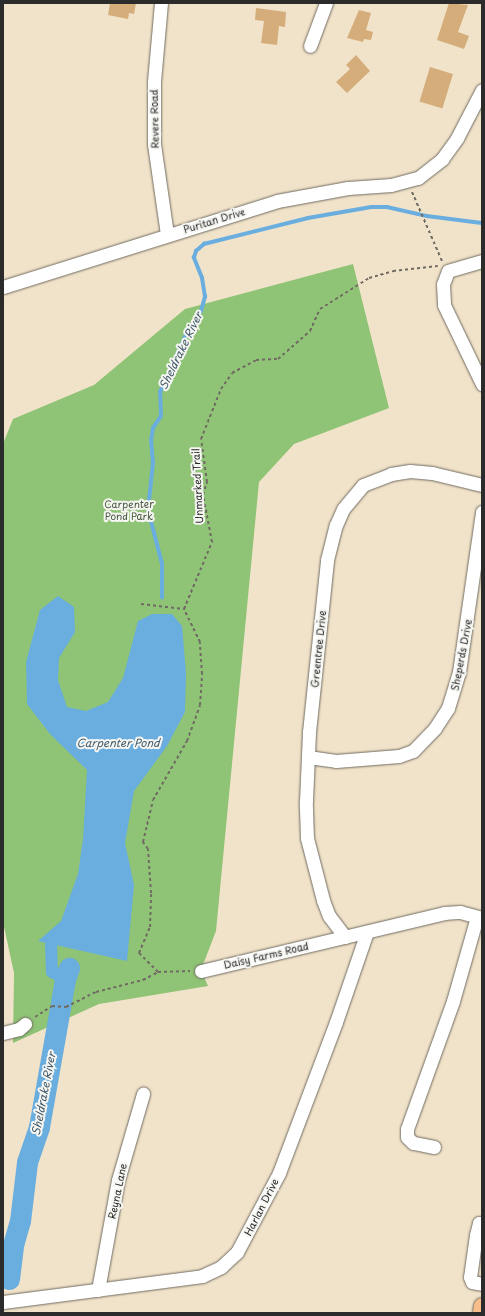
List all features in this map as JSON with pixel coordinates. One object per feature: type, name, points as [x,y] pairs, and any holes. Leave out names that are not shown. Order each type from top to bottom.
[{"type":"main road","points":[[481,1313],[482,1306]]},
{"type":"street","name":"Revere Road","points":[[161,3],[154,75],[153,131],[167,234]]},
{"type":"street","points":[[310,46],[326,3]]},
{"type":"street","name":"Puritan Drive","points":[[3,287],[167,234],[277,201],[337,189],[407,182],[427,172],[442,159],[457,138],[482,90]]},
{"type":"street","points":[[482,261],[448,271],[443,284],[444,305],[482,384]]},
{"type":"street","name":"Greentree Drive","points":[[345,937],[329,916],[308,838],[308,758],[327,560],[343,509],[363,486],[391,474],[410,471],[432,473],[482,485]]},
{"type":"street","name":"Sheperds Drive","points":[[308,758],[336,761],[399,756],[413,751],[435,728],[448,708],[460,672],[482,512]]},
{"type":"street","name":"Daisy Farms Road","points":[[201,970],[444,913],[460,912],[479,918]]},
{"type":"street","points":[[434,1147],[413,1143],[407,1137],[407,1129],[453,1001],[479,918]]},
{"type":"street","name":"Harlan Drive","points":[[3,1302],[202,1276],[221,1267],[237,1252],[278,1173],[336,1022],[367,932]]},
{"type":"street","points":[[3,1033],[19,1029],[25,1024]]},
{"type":"street","name":"Reyna Lane","points":[[98,1290],[118,1180],[143,1094]]},
{"type":"street","points":[[482,1223],[479,1223],[470,1276],[472,1282],[482,1284]]},
{"type":"path","name":"Unmarked Trail","points":[[184,609],[212,542],[203,495],[207,482],[201,439],[221,389],[232,373],[256,360],[278,360],[310,332],[320,309],[369,278],[394,271],[444,266],[407,182]]},
{"type":"path","points":[[141,604],[184,609],[200,642],[202,674],[200,705],[187,742],[153,800],[143,842],[148,849],[151,893],[150,927],[139,953],[158,972]]},
{"type":"path","points":[[25,1024],[52,1006],[66,1007],[96,992],[143,980],[158,972],[201,970]]},
{"type":"green space","name":"Carpenter Pond Park","points":[[353,264],[389,408],[294,444],[259,482],[216,931],[201,970],[208,986],[99,1004],[13,1043],[14,973],[3,922],[3,444],[13,419],[94,385],[185,309]]},
{"type":"water","name":"Carpenter Pond","points":[[58,596],[74,607],[75,632],[59,658],[58,680],[67,707],[86,711],[108,702],[123,678],[138,621],[152,614],[172,614],[182,626],[186,673],[185,712],[167,746],[134,791],[125,843],[134,885],[127,961],[38,941],[61,921],[78,874],[83,839],[87,770],[50,734],[27,704],[26,662],[40,610]]},
{"type":"building","points":[[110,3],[136,3],[134,14],[129,13],[128,19],[108,15]]},
{"type":"building","points":[[449,3],[468,5],[458,32],[469,36],[464,49],[437,40]]},
{"type":"building","points":[[256,8],[286,12],[285,27],[279,26],[277,45],[261,43],[264,21],[255,20]]},
{"type":"building","points":[[359,10],[371,13],[366,30],[373,32],[371,40],[364,39],[363,42],[347,38]]},
{"type":"building","points":[[356,55],[370,71],[347,93],[336,82],[350,69],[346,65]]},
{"type":"building","points":[[430,67],[453,74],[442,108],[419,101]]},
{"type":"waterway","name":"Sheldrake River","points":[[162,598],[162,564],[148,510],[153,463],[151,441],[153,428],[161,416],[160,392],[186,335],[201,311],[205,297],[202,278],[194,258],[196,251],[204,244],[308,218],[371,207],[387,207],[427,216],[482,223]]},
{"type":"waterway","name":"Sheldrake River","points":[[51,944],[52,972],[65,979]]},
{"type":"waterway","name":"Sheldrake River","points":[[9,1279],[13,1245],[20,1221],[27,1162],[39,1127],[65,979],[69,968]]}]
